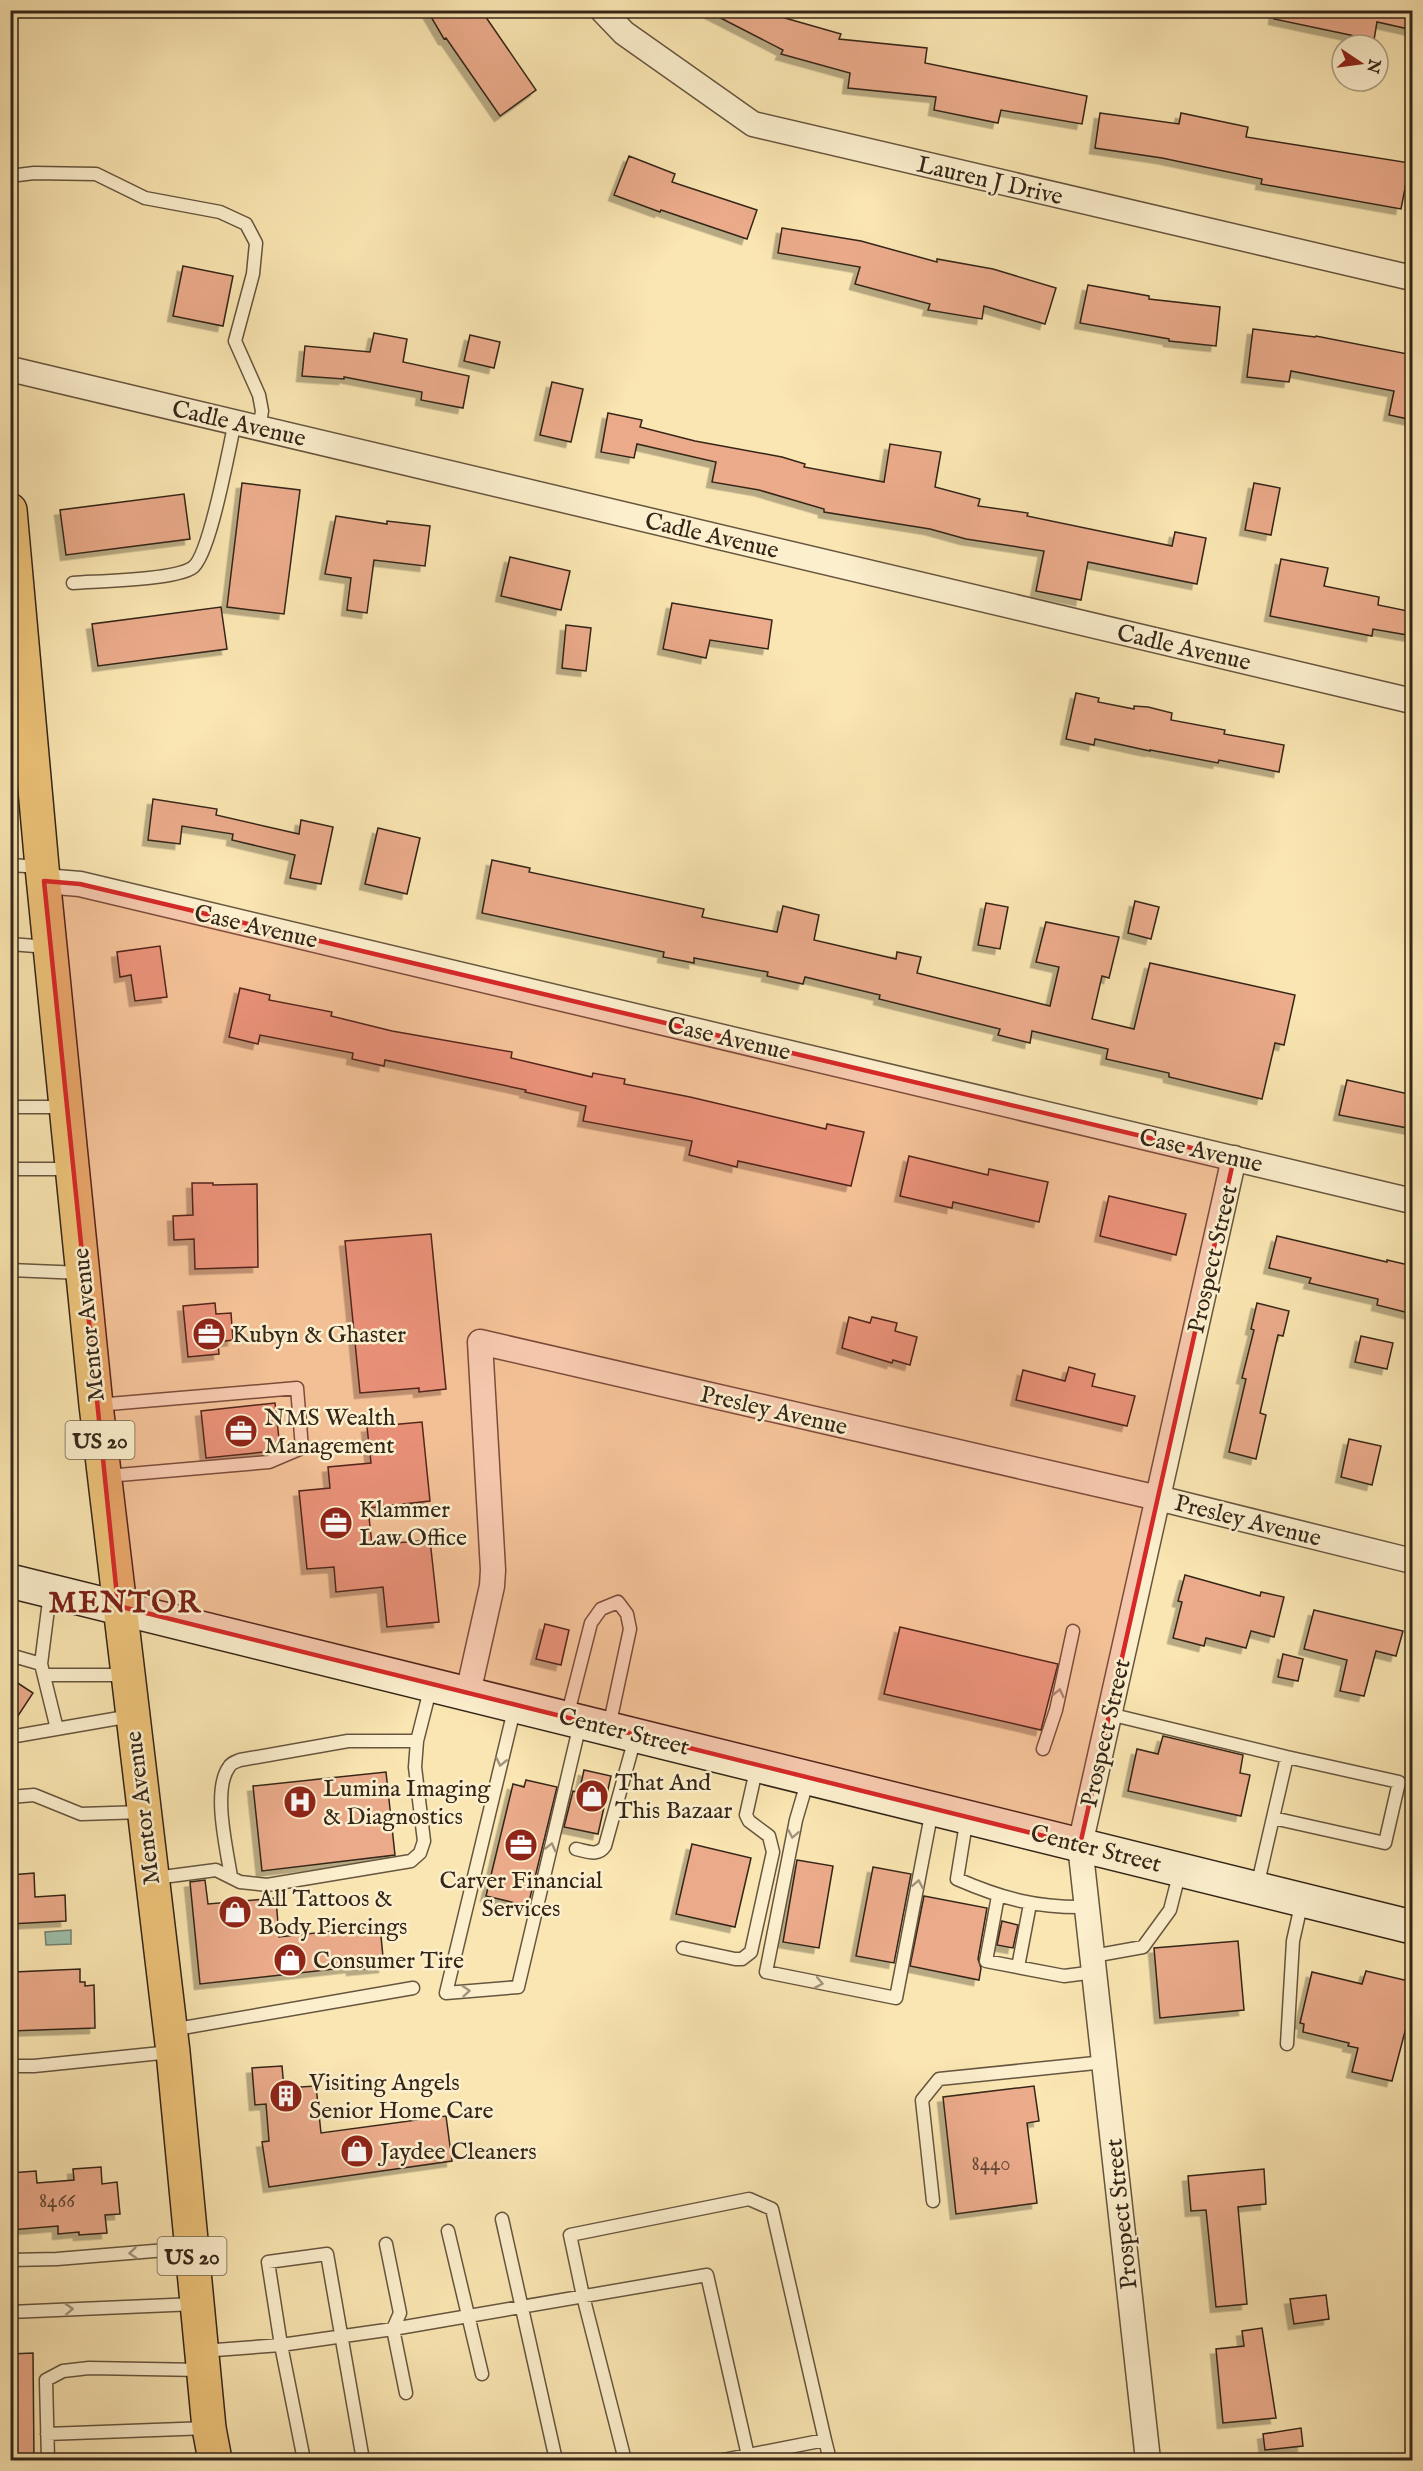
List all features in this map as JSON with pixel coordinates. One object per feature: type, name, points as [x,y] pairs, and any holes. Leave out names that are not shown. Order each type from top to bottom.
[{"type":"main road","name":"Mentor Avenue","points":[[10,510],[18,680],[32,871],[52,947],[96,1405],[126,1675],[171,2041],[209,2428],[215,2460]]},
{"type":"main road","name":"Center Street","points":[[10,1581],[598,1724],[1413,1928]]},
{"type":"street","name":"Lauren J Drive","points":[[602,10],[624,33],[753,124],[1413,278]]},
{"type":"street","name":"Cadle Avenue","points":[[10,369],[1413,701]]},
{"type":"street","name":"Case Avenue","points":[[32,871],[1413,1201]]},
{"type":"street","name":"Prospect Street","points":[[1148,2460],[1080,1845],[1234,1158]]},
{"type":"street","name":"Presley Avenue","points":[[468,1693],[492,1586],[493,1570],[480,1342],[1158,1498],[1413,1561]]},
{"type":"lane","points":[[10,176],[34,173],[96,174],[145,198],[220,212],[246,224],[256,243],[253,274],[235,341],[259,395],[262,411],[260,428]]},
{"type":"lane","points":[[73,583],[174,574],[194,567],[206,548],[234,422]]},
{"type":"lane","points":[[10,944],[52,947]]},
{"type":"lane","points":[[10,1107],[66,1107]]},
{"type":"lane","points":[[10,1169],[73,1169]]},
{"type":"lane","points":[[10,1270],[83,1274]]},
{"type":"lane","points":[[96,1405],[297,1388],[302,1448],[269,1462],[104,1476]]},
{"type":"lane","points":[[51,1591],[43,1669],[57,1729]]},
{"type":"lane","points":[[515,1705],[446,1993],[518,1987],[598,1724],[630,1629],[627,1614],[618,1602],[600,1609],[591,1623],[598,1724],[605,1846],[599,1852],[576,1849]]},
{"type":"lane","points":[[1043,1749],[1056,1710],[1073,1631]]},
{"type":"lane","points":[[10,1655],[43,1669],[126,1675]]},
{"type":"lane","points":[[151,1879],[216,1870],[250,1885],[267,1885],[411,1861],[420,1853],[424,1841],[416,1781],[417,1742],[431,1684]]},
{"type":"lane","points":[[1109,1714],[1399,1782],[1385,1843],[1272,1818]]},
{"type":"lane","points":[[10,1737],[132,1716]]},
{"type":"lane","points":[[231,1877],[221,1791],[225,1773],[230,1764],[240,1760],[348,1741],[417,1742]]},
{"type":"lane","points":[[1257,1889],[1287,1757]]},
{"type":"lane","points":[[683,1948],[735,1959],[742,1959],[751,1952],[773,1852],[769,1836],[749,1821],[746,1815],[757,1765]]},
{"type":"lane","points":[[808,1778],[796,1820],[766,1972],[896,1998],[933,1807]]},
{"type":"lane","points":[[10,1797],[34,1795],[81,1814],[143,1812]]},
{"type":"lane","points":[[967,1816],[957,1879],[998,1896],[1030,1904],[1057,1908],[1087,1907]]},
{"type":"lane","points":[[998,1896],[986,1961],[1064,1976],[1143,1947],[1170,1910],[1181,1870]]},
{"type":"lane","points":[[1287,2044],[1293,1941],[1303,1900]]},
{"type":"lane","points":[[1018,1967],[1030,1904]]},
{"type":"lane","points":[[10,2066],[171,2041],[413,1988]]},
{"type":"lane","points":[[933,2201],[922,2100],[939,2079],[1105,2062]]},
{"type":"lane","points":[[625,2460],[583,2296],[570,2235],[749,2199],[772,2209],[830,2460]]},
{"type":"lane","points":[[502,2219],[556,2460]]},
{"type":"lane","points":[[448,2231],[482,2374]]},
{"type":"lane","points":[[386,2244],[400,2313],[393,2329],[406,2393]]},
{"type":"lane","points":[[10,2260],[57,2259],[192,2248]]},
{"type":"lane","points":[[304,2460],[281,2345],[268,2262],[327,2254],[363,2460]]},
{"type":"lane","points":[[48,2460],[46,2380],[63,2371],[203,2360],[281,2345],[393,2329],[707,2275],[748,2458]]},
{"type":"lane","points":[[10,2312],[197,2304]]},
{"type":"lane","points":[[47,2434],[209,2428]]},
{"type":"lane","points":[[723,2460],[748,2458],[825,2439]]},
{"type":"highlighted area","points":[[44,881],[80,884],[1234,1158],[1080,1845],[118,1606]]},
{"type":"shaded area","points":[[71,1930],[71,1944],[46,1945],[45,1932]]},
{"type":"building","points":[[427,10],[481,10],[536,90],[500,116],[446,38],[444,39]]},
{"type":"building","points":[[705,10],[770,10],[785,18],[841,34],[839,39],[927,48],[925,63],[1087,96],[1082,124],[1001,110],[998,123],[934,110],[936,97],[848,88],[850,73],[781,54],[783,50]]},
{"type":"building","points":[[1275,10],[1413,10],[1413,30],[1377,22],[1375,33],[1341,33],[1274,19]]},
{"type":"building","points":[[1100,113],[1179,124],[1181,113],[1248,127],[1246,137],[1410,163],[1401,209],[1261,184],[1262,179],[1162,158],[1095,148]]},
{"type":"building","points":[[629,156],[675,174],[672,182],[757,210],[747,239],[614,195]]},
{"type":"building","points":[[782,228],[861,241],[937,262],[937,259],[993,269],[1056,288],[1045,324],[984,306],[982,319],[928,310],[930,304],[855,284],[860,267],[778,253]]},
{"type":"building","points":[[183,266],[233,276],[223,326],[173,316]]},
{"type":"building","points":[[1088,285],[1149,296],[1149,299],[1220,307],[1216,346],[1169,341],[1169,339],[1080,323]]},
{"type":"building","points":[[1253,329],[1316,336],[1413,355],[1413,420],[1389,415],[1394,391],[1291,371],[1289,382],[1247,377]]},
{"type":"building","points":[[374,333],[407,339],[403,362],[469,376],[463,408],[421,400],[422,392],[344,377],[344,379],[302,376],[305,346],[370,352]]},
{"type":"building","points":[[470,335],[500,342],[494,368],[464,361]]},
{"type":"building","points":[[552,382],[583,389],[571,442],[540,435]]},
{"type":"building","points":[[608,413],[642,420],[640,427],[695,441],[782,457],[805,464],[804,467],[884,482],[890,444],[941,452],[935,487],[980,499],[978,506],[1028,513],[1027,516],[1172,546],[1175,532],[1206,538],[1197,584],[1088,562],[1081,600],[1036,591],[1044,551],[824,512],[824,509],[759,490],[712,482],[716,462],[637,444],[634,458],[601,452]]},
{"type":"building","points":[[242,483],[300,490],[284,614],[227,607]]},
{"type":"building","points":[[1254,483],[1280,488],[1271,535],[1245,530]]},
{"type":"building","points":[[184,494],[190,539],[66,555],[60,510]]},
{"type":"building","points":[[336,516],[387,524],[387,521],[430,526],[425,566],[374,560],[367,613],[347,610],[351,578],[325,574]]},
{"type":"building","points":[[510,557],[570,571],[561,610],[501,596]]},
{"type":"building","points":[[1281,559],[1328,568],[1324,586],[1379,597],[1378,605],[1413,612],[1413,636],[1373,629],[1372,636],[1270,616]]},
{"type":"building","points":[[672,603],[772,620],[768,649],[710,640],[706,658],[663,649]]},
{"type":"building","points":[[221,607],[227,649],[98,666],[92,624]]},
{"type":"building","points":[[566,625],[591,628],[586,671],[562,668]]},
{"type":"building","points":[[1076,693],[1099,698],[1098,702],[1134,709],[1134,706],[1148,707],[1172,713],[1171,720],[1225,730],[1224,734],[1284,745],[1279,772],[1219,760],[1218,763],[1150,751],[1095,739],[1094,745],[1066,739]]},
{"type":"building","points":[[153,799],[217,809],[216,815],[299,834],[301,820],[333,827],[321,884],[290,878],[295,855],[232,840],[233,834],[182,826],[180,844],[148,840]]},
{"type":"building","points":[[378,828],[420,838],[407,894],[365,884]]},
{"type":"building","points":[[492,860],[530,868],[529,872],[704,909],[702,917],[777,932],[783,906],[819,915],[814,940],[896,959],[897,952],[921,957],[917,973],[1050,1006],[1059,967],[1036,962],[1046,922],[1119,937],[1109,978],[1102,976],[1092,1019],[1134,1029],[1150,963],[1295,995],[1284,1045],[1275,1043],[1262,1099],[1169,1077],[1169,1073],[1106,1059],[1108,1049],[1032,1031],[1030,1043],[998,1035],[1000,1029],[879,999],[880,995],[805,977],[803,984],[767,976],[768,972],[694,958],[694,963],[663,957],[664,952],[482,913]]},
{"type":"building","points":[[1135,901],[1159,907],[1151,939],[1128,933]]},
{"type":"building","points":[[986,903],[1008,907],[1000,949],[978,945]]},
{"type":"building","points":[[160,946],[167,997],[135,1001],[131,975],[120,977],[117,952]]},
{"type":"building","points":[[240,988],[270,995],[269,1000],[332,1012],[331,1016],[392,1031],[512,1052],[511,1058],[592,1077],[593,1073],[625,1079],[624,1084],[826,1129],[827,1124],[864,1132],[851,1186],[738,1161],[737,1167],[689,1155],[692,1141],[583,1121],[586,1106],[525,1092],[526,1090],[385,1060],[384,1066],[352,1059],[353,1053],[260,1035],[258,1044],[229,1037]]},
{"type":"building","points":[[1347,1080],[1413,1095],[1413,1129],[1339,1115]]},
{"type":"building","points":[[909,1156],[988,1175],[989,1169],[1048,1182],[1039,1222],[953,1202],[952,1208],[900,1196]]},
{"type":"building","points":[[192,1183],[257,1184],[258,1267],[195,1269],[194,1239],[174,1240],[173,1216],[193,1215]]},
{"type":"building","points":[[1109,1196],[1186,1214],[1176,1255],[1100,1236]]},
{"type":"building","points":[[431,1234],[446,1389],[419,1392],[419,1388],[360,1393],[345,1241]]},
{"type":"building","points":[[1277,1236],[1413,1266],[1413,1314],[1377,1305],[1378,1299],[1309,1283],[1311,1278],[1269,1268]]},
{"type":"building","name":"Kubyn & Ghaster","points":[[215,1303],[216,1314],[231,1313],[233,1340],[218,1342],[219,1354],[188,1357],[183,1306]]},
{"type":"building","points":[[1257,1303],[1289,1311],[1283,1336],[1278,1335],[1260,1413],[1266,1415],[1256,1459],[1229,1452],[1246,1379],[1242,1378],[1254,1330],[1251,1329]]},
{"type":"building","points":[[849,1317],[870,1323],[872,1317],[897,1323],[895,1331],[917,1337],[910,1365],[893,1360],[892,1363],[842,1348]]},
{"type":"building","points":[[1361,1336],[1393,1343],[1387,1369],[1355,1362]]},
{"type":"building","points":[[1069,1367],[1095,1374],[1092,1386],[1135,1396],[1127,1426],[1016,1400],[1023,1370],[1065,1381]]},
{"type":"building","name":"NMS Wealth Management","points":[[275,1403],[280,1448],[274,1451],[206,1458],[201,1411]]},
{"type":"building","name":"Klammer Law Office","points":[[422,1422],[430,1501],[368,1508],[372,1545],[430,1540],[439,1622],[387,1627],[383,1587],[336,1592],[334,1567],[307,1569],[299,1491],[330,1488],[328,1467],[371,1463],[367,1427]]},
{"type":"building","points":[[1349,1439],[1381,1446],[1372,1485],[1341,1477]]},
{"type":"building","points":[[1185,1575],[1260,1596],[1261,1592],[1284,1597],[1274,1637],[1251,1631],[1246,1648],[1206,1638],[1204,1646],[1173,1638],[1182,1602],[1178,1601]]},
{"type":"building","points":[[1314,1610],[1403,1631],[1396,1656],[1376,1651],[1364,1696],[1340,1691],[1347,1660],[1304,1649]]},
{"type":"building","points":[[545,1624],[569,1630],[561,1665],[536,1659]]},
{"type":"building","points":[[900,1627],[1058,1664],[1041,1730],[884,1694]]},
{"type":"building","points":[[1283,1654],[1303,1659],[1298,1681],[1278,1677]]},
{"type":"building","points":[[10,1678],[33,1693],[10,1728]]},
{"type":"building","points":[[1163,1736],[1243,1755],[1240,1773],[1250,1775],[1241,1816],[1128,1791],[1137,1749],[1158,1754]]},
{"type":"building","name":"That And This Bazaar","points":[[584,1770],[611,1776],[598,1834],[564,1827],[573,1791],[579,1793]]},
{"type":"building","points":[[386,1772],[395,1855],[262,1871],[253,1786]]},
{"type":"building","name":"Carver Financial Services","points":[[526,1780],[557,1787],[528,1906],[486,1896],[513,1784],[524,1787]]},
{"type":"building","points":[[692,1844],[751,1858],[735,1927],[676,1914]]},
{"type":"building","points":[[797,1860],[833,1866],[819,1948],[783,1942]]},
{"type":"building","points":[[873,1867],[911,1874],[894,1963],[856,1956]]},
{"type":"building","points":[[34,1873],[35,1897],[65,1895],[66,1921],[10,1924],[10,1875]]},
{"type":"building","name":"Consumer Tire","points":[[205,1880],[208,1904],[276,1898],[279,1937],[380,1926],[384,1967],[352,1970],[352,1967],[200,1984],[190,1882]]},
{"type":"building","points":[[924,1896],[987,1908],[978,1959],[981,1968],[979,1980],[910,1966]]},
{"type":"building","points":[[1002,1921],[1018,1925],[1013,1948],[997,1945]]},
{"type":"building","points":[[1238,1941],[1244,2010],[1160,2018],[1154,1948]]},
{"type":"building","points":[[80,1969],[80,1982],[85,1982],[85,1986],[94,1985],[95,2028],[10,2031],[10,1986],[15,1986],[14,1972]]},
{"type":"building","points":[[1366,1971],[1413,1982],[1413,2001],[1392,2081],[1352,2072],[1358,2048],[1348,2046],[1349,2043],[1303,2032],[1304,2024],[1300,2023],[1312,1972],[1362,1984]]},
{"type":"building","name":"Jaydee Cleaners","points":[[282,2066],[284,2088],[316,2086],[321,2133],[446,2116],[452,2161],[269,2187],[262,2142],[269,2141],[266,2104],[255,2105],[252,2068]]},
{"type":"building","points":[[1034,2086],[1039,2121],[1027,2123],[1037,2203],[956,2214],[943,2097]]},
{"type":"building","points":[[101,2167],[102,2184],[117,2182],[120,2214],[105,2215],[107,2233],[58,2234],[58,2226],[10,2230],[10,2173],[36,2171],[37,2183],[74,2180],[73,2169]]},
{"type":"building","points":[[1264,2169],[1266,2204],[1238,2207],[1247,2304],[1216,2307],[1206,2210],[1191,2211],[1188,2176]]},
{"type":"building","points":[[1326,2295],[1329,2319],[1294,2324],[1290,2299]]},
{"type":"building","points":[[1262,2328],[1276,2418],[1223,2423],[1216,2349],[1244,2346],[1242,2331]]},
{"type":"building","points":[[33,2353],[34,2460],[10,2460],[10,2354]]},
{"type":"building","points":[[1301,2428],[1303,2446],[1265,2450],[1263,2434]]},
{"type":"place","name":"Kubyn & Ghaster","points":[[209,1334]]},
{"type":"place","name":"NMS Wealth Management","points":[[241,1431]]},
{"type":"place","name":"Klammer Law Office","points":[[336,1523]]},
{"type":"place","name":"That And This Bazaar","points":[[592,1796]]},
{"type":"place","name":"Lumina Imaging & Diagnostics","points":[[300,1802]]},
{"type":"place","name":"Carver Financial Services","points":[[521,1845]]},
{"type":"place","name":"All Tattoos & Body Piercings","points":[[235,1912]]},
{"type":"place","name":"Consumer Tire","points":[[290,1960]]},
{"type":"place","name":"Visiting Angels Senior Home Care","points":[[286,2096]]},
{"type":"place","name":"Jaydee Cleaners","points":[[357,2151]]},
{"type":"district","name":"MENTOR","points":[[125,1602]]}]
